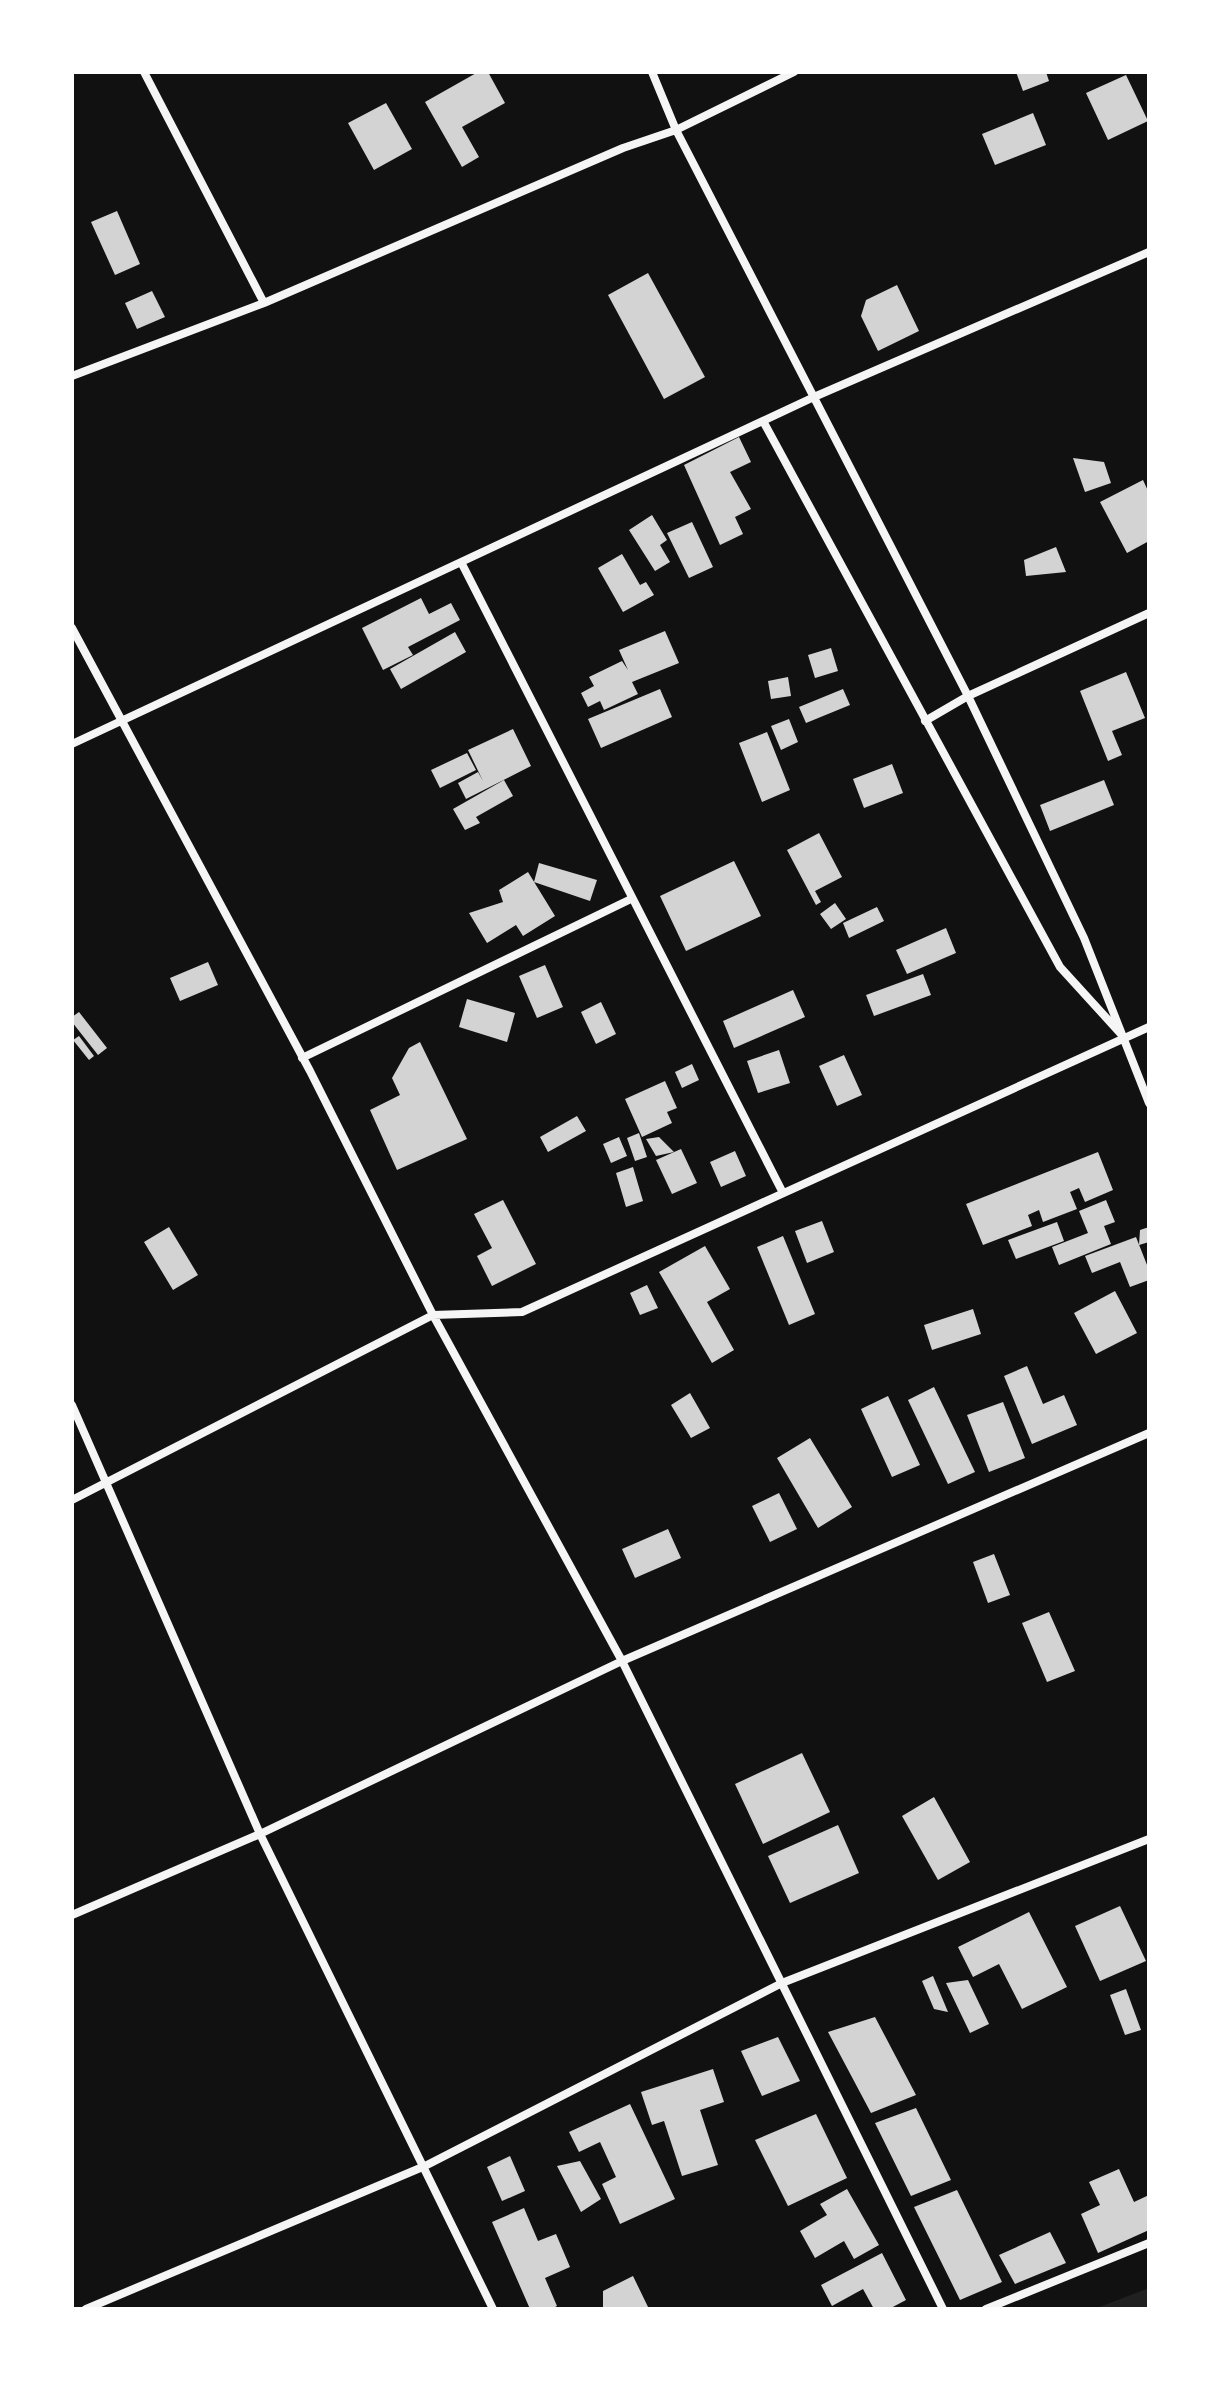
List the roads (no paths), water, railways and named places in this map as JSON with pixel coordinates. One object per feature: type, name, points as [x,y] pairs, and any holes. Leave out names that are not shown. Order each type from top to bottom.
[{"type":"street","points":[[144,72],[264,303]]},
{"type":"street","points":[[652,72],[676,130],[968,696],[1084,938],[1149,1103]]},
{"type":"street","points":[[72,376],[264,303],[623,148],[676,130],[794,72]]},
{"type":"street","points":[[72,744],[814,397],[1149,252]]},
{"type":"street","points":[[763,421],[1060,967],[1124,1037]]},
{"type":"street","points":[[461,562],[783,1193]]},
{"type":"street","points":[[925,721],[968,696],[1149,613]]},
{"type":"street","points":[[72,628],[302,1058],[433,1315],[622,1661],[943,2309]]},
{"type":"street","points":[[302,1058],[631,899]]},
{"type":"street","points":[[72,1500],[433,1315],[522,1312],[1149,1027]]},
{"type":"street","points":[[72,1405],[260,1834],[493,2309]]},
{"type":"street","points":[[72,1915],[260,1834],[622,1661],[1149,1433]]},
{"type":"street","points":[[86,2309],[425,2166],[782,1983],[1149,1839]]},
{"type":"street","points":[[986,2309],[1149,2243]]}]
